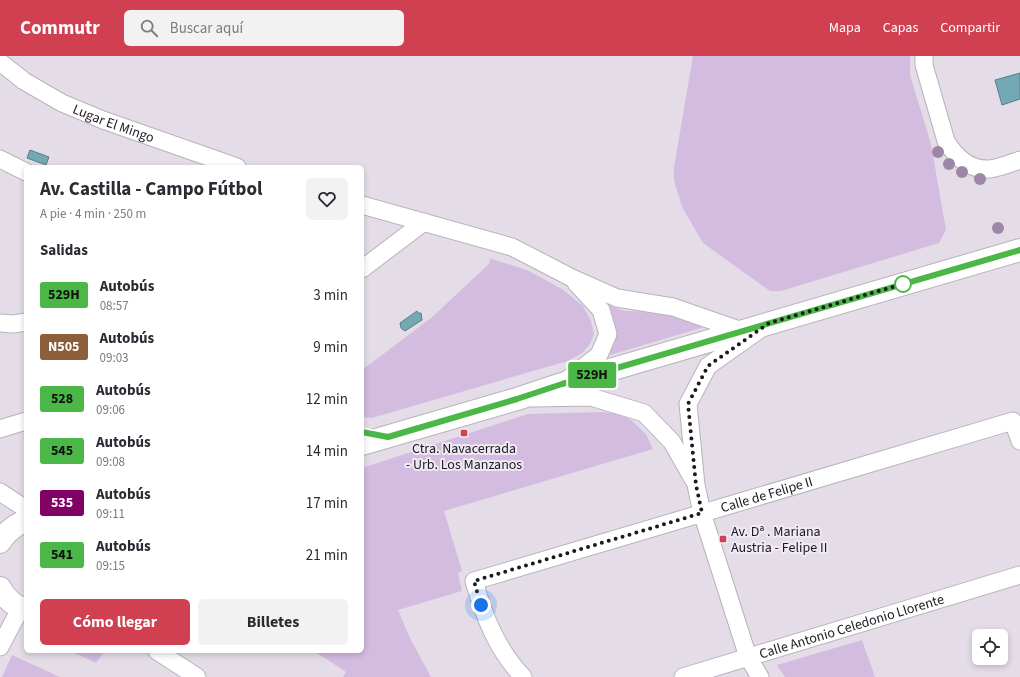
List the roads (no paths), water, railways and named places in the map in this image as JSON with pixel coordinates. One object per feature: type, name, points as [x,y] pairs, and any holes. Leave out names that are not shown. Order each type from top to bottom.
[{"type":"street","points":[[924,56],[924,65],[946,140],[952,151],[963,161],[982,168],[990,169],[1020,160]]},
{"type":"street","name":"Lugar El Mingo","points":[[0,62],[24,80],[62,103],[103,120],[231,165]]},
{"type":"street","points":[[0,158],[24,171]]},
{"type":"street","points":[[364,206],[512,247],[572,278],[617,298],[673,307],[742,331]]},
{"type":"street","points":[[364,267],[424,222]]},
{"type":"street","points":[[364,443],[1020,250]]},
{"type":"street","points":[[562,384],[599,355],[608,334],[601,310],[572,278]]},
{"type":"street","points":[[0,323],[13,324],[24,322]]},
{"type":"street","points":[[760,677],[748,657],[702,513],[696,485],[688,404],[708,366],[769,323]]},
{"type":"street","points":[[517,399],[590,397],[644,413],[672,442],[696,485]]},
{"type":"street","name":"Calle de Felipe II","points":[[523,677],[513,667],[502,651],[481,605],[474,581],[1013,421],[1020,441]]},
{"type":"street","points":[[0,429],[24,422]]},
{"type":"street","points":[[0,492],[24,508]]},
{"type":"street","points":[[1,536],[19,523],[24,522]]},
{"type":"street","name":"Calle Antonio Celedonio Llorente","points":[[683,677],[1020,575]]},
{"type":"street","points":[[0,588],[4,596],[23,609],[0,647]]},
{"type":"street","points":[[161,653],[197,677]]},
{"type":"water","points":[[1020,73],[1020,99],[1002,105],[995,80]]},
{"type":"water","points":[[30,150],[49,157],[46,165],[27,158]]},
{"type":"water","points":[[417,311],[418,313],[421,313],[422,320],[405,331],[401,328],[400,323]]},
{"type":"place","name":"Ctra. Navacerrada - Urb. Los Manzanos","points":[[464,433]]},
{"type":"place","name":"Av. Dª . Mariana Austria - Felipe II","points":[[723,539]]}]
